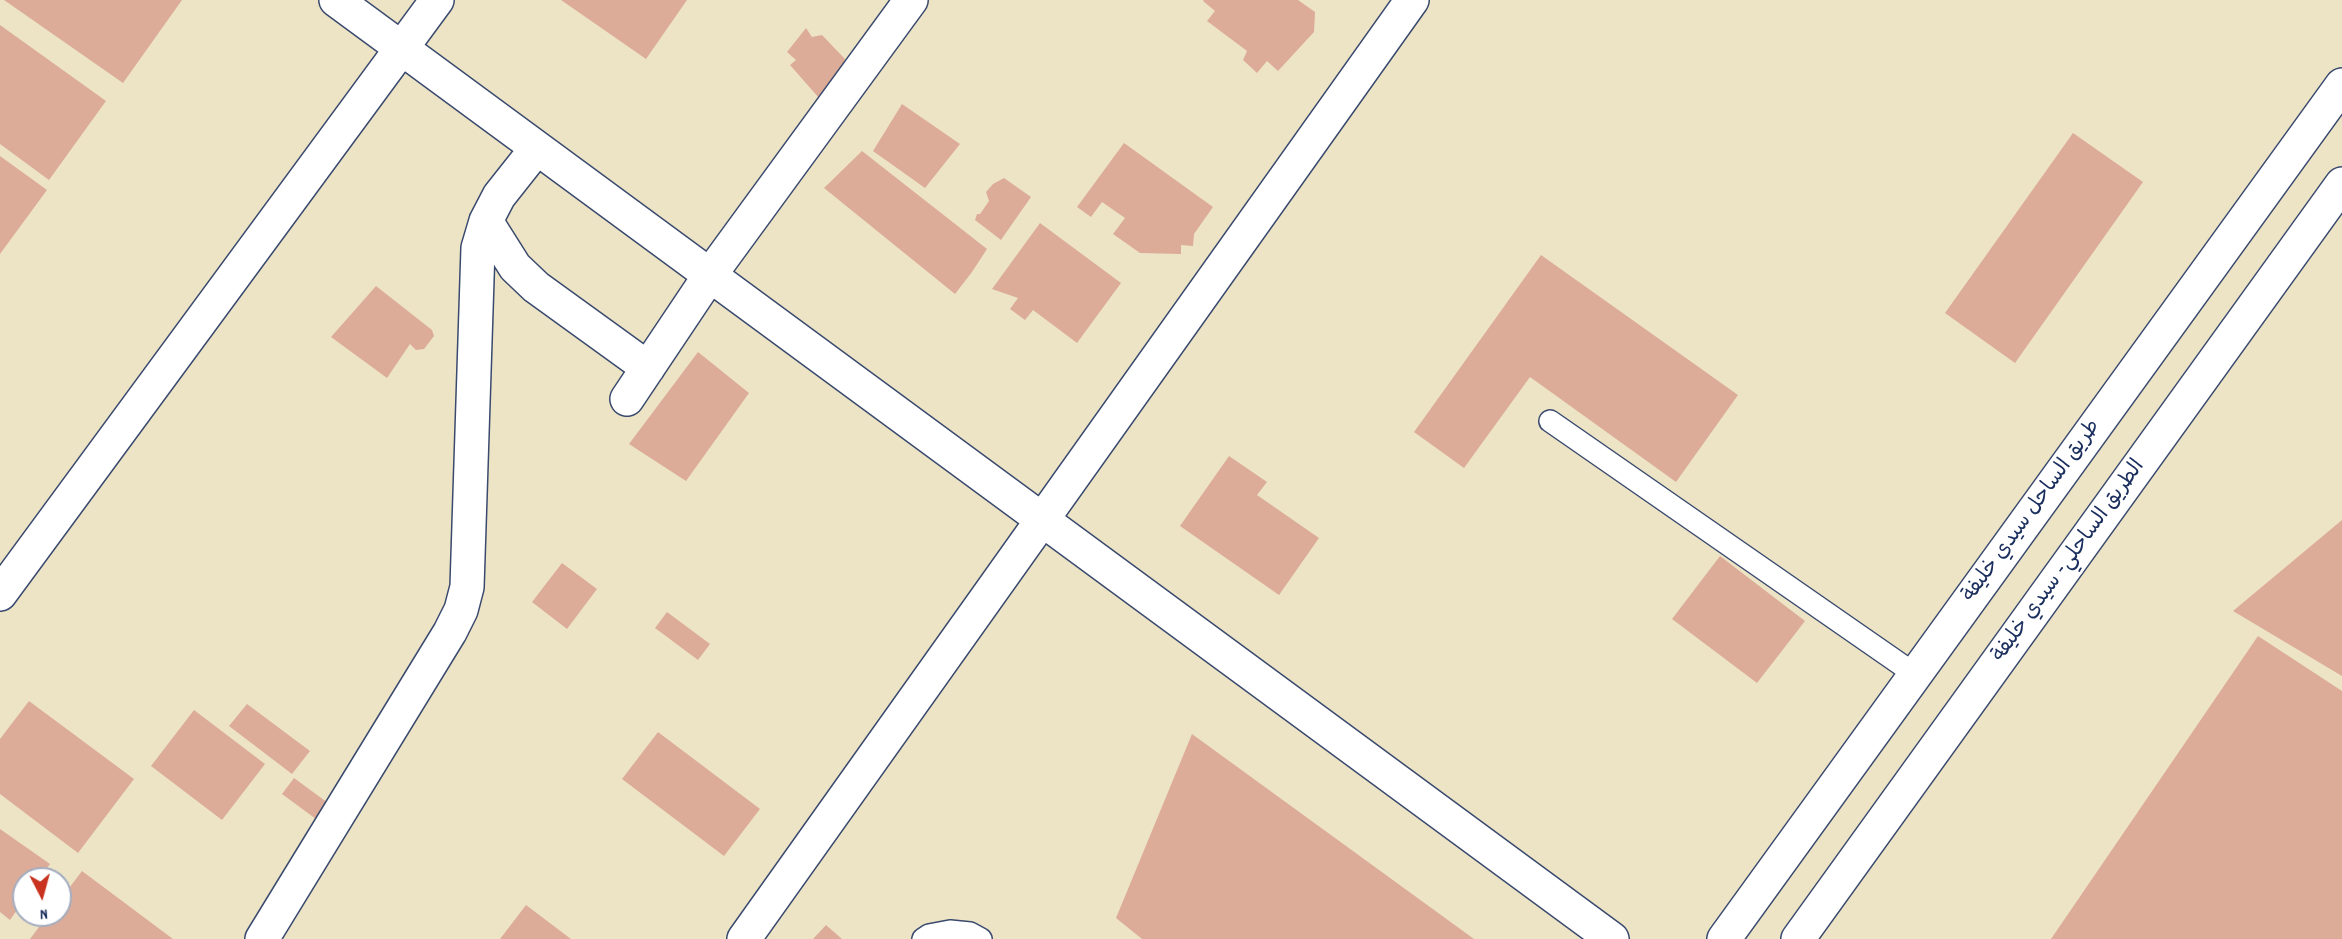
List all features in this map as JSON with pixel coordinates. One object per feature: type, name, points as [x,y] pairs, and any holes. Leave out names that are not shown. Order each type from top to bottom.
[{"type":"main road","points":[[336,0],[1611,939]]},
{"type":"main road","points":[[0,594],[437,0]]},
{"type":"main road","points":[[627,399],[710,275],[911,0]]},
{"type":"main road","points":[[744,939],[1412,0]]},
{"type":"main road","name":"طريق الساحل سيدي خليفة","points":[[1724,939],[2342,85]]},
{"type":"main road","points":[[262,939],[450,632],[461,610],[467,579],[478,248],[486,221],[499,196],[537,148]]},
{"type":"main road","name":"الطريق الساحلي- سيدي خليفة","points":[[1798,939],[2342,184]]},
{"type":"main road","points":[[486,221],[515,267],[536,287],[648,368]]},
{"type":"lane","points":[[1550,421],[1916,675]]},
{"type":"lane","points":[[923,939],[929,935],[950,931],[970,933],[981,939]]},
{"type":"building","points":[[4,0],[182,0],[123,83]]},
{"type":"building","points":[[561,0],[687,0],[646,59]]},
{"type":"building","points":[[1204,0],[1298,0],[1315,12],[1314,32],[1278,71],[1267,61],[1257,73],[1243,60],[1247,51],[1207,21],[1215,11]]},
{"type":"building","points":[[0,25],[106,101],[49,180],[0,144]]},
{"type":"building","points":[[806,28],[812,37],[822,35],[845,59],[842,69],[819,98],[790,65],[796,60],[787,52]]},
{"type":"building","points":[[902,104],[960,144],[925,188],[873,151]]},
{"type":"building","points":[[2073,133],[2143,182],[2015,363],[1945,313]]},
{"type":"building","points":[[1124,143],[1213,207],[1194,234],[1193,246],[1181,245],[1181,254],[1140,253],[1113,234],[1125,218],[1102,202],[1091,217],[1077,207]]},
{"type":"building","points":[[862,151],[987,249],[955,294],[824,188]]},
{"type":"building","points":[[0,156],[47,190],[0,254]]},
{"type":"building","points":[[1004,178],[1031,197],[1001,240],[975,220],[977,214],[980,214],[989,201],[986,192],[993,184]]},
{"type":"building","points":[[1040,223],[1121,283],[1077,343],[1033,310],[1025,320],[1010,309],[1018,298],[992,289]]},
{"type":"building","points":[[1541,255],[1738,395],[1676,482],[1530,377],[1464,468],[1414,432]]},
{"type":"building","points":[[376,286],[432,330],[434,336],[424,349],[416,350],[410,344],[387,378],[331,337]]},
{"type":"building","points":[[698,352],[749,393],[686,481],[629,444]]},
{"type":"building","points":[[1229,456],[1267,482],[1257,495],[1319,538],[1279,595],[1180,526]]},
{"type":"building","points":[[2342,520],[2342,676],[2233,611]]},
{"type":"building","points":[[1720,556],[1805,621],[1757,683],[1672,619]]},
{"type":"building","points":[[562,563],[597,589],[567,629],[532,602]]},
{"type":"building","points":[[667,612],[710,644],[698,660],[655,628]]},
{"type":"building","points":[[2258,636],[2342,691],[2342,939],[2051,939]]},
{"type":"building","points":[[29,701],[134,779],[78,853],[0,794],[0,739]]},
{"type":"building","points":[[247,704],[310,751],[292,774],[229,726]]},
{"type":"building","points":[[194,710],[265,764],[222,820],[151,766]]},
{"type":"building","points":[[658,732],[760,809],[724,856],[622,779]]},
{"type":"building","points":[[1192,734],[1474,939],[1142,939],[1116,918]]},
{"type":"building","points":[[294,778],[328,803],[316,819],[282,794]]},
{"type":"building","points":[[0,829],[50,864],[48,867],[12,867],[12,917],[10,920],[0,912]]},
{"type":"building","points":[[82,871],[173,939],[30,939],[39,927],[72,927],[72,884]]},
{"type":"building","points":[[526,905],[571,939],[500,939]]},
{"type":"building","points":[[826,925],[842,939],[813,939]]}]
